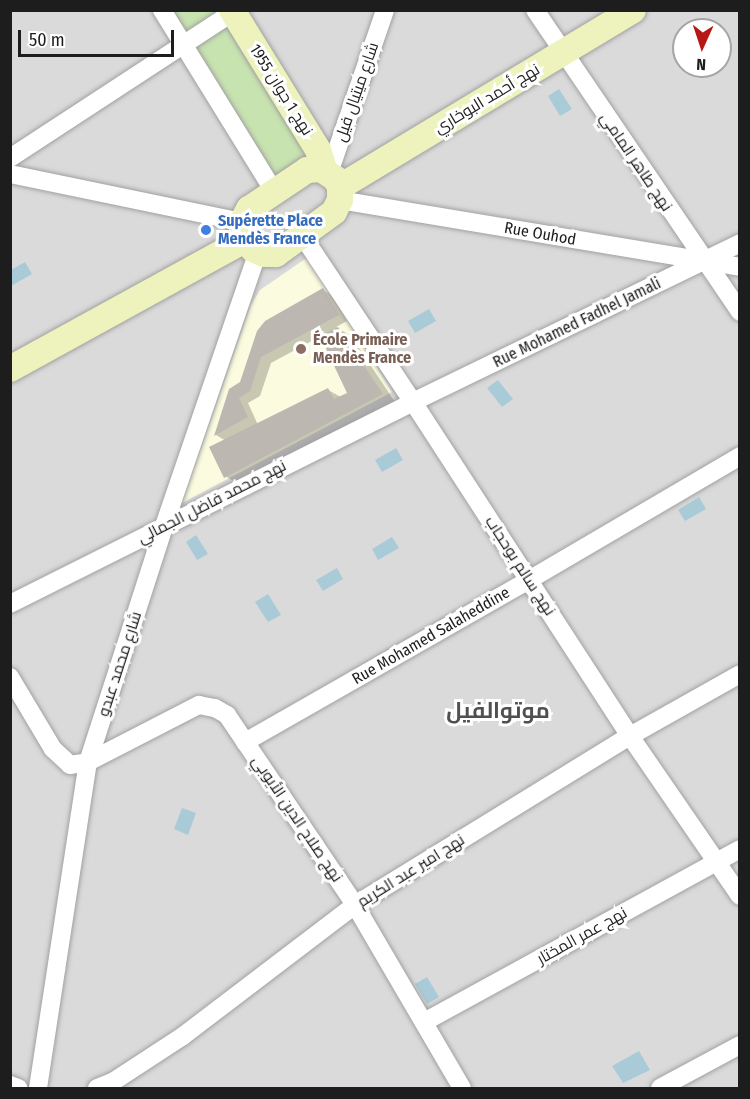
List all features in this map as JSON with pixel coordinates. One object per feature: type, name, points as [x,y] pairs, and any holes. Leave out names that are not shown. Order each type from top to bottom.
[{"type":"street","points":[[162,10],[274,191]]},
{"type":"street","name":"شارع ميتيال فيل","points":[[334,183],[385,10]]},
{"type":"street","name":"نهج طاهر المامي","points":[[535,10],[740,312]]},
{"type":"street","name":"نهج أحمد البوخاري","points":[[334,183],[563,54],[633,10]]},
{"type":"street","points":[[10,158],[234,11]]},
{"type":"street","name":"نهج 1 جوان 1955","points":[[234,11],[318,150],[334,183]]},
{"type":"street","points":[[10,174],[248,238],[276,254],[334,212],[334,183],[307,170],[274,191],[249,209],[248,238]]},
{"type":"street","name":"Rue Ouhod","points":[[334,183],[740,267]]},
{"type":"street","name":"نهج سالم بوحجاب","points":[[302,235],[414,402],[630,736],[740,896]]},
{"type":"street","points":[[10,369],[248,238]]},
{"type":"street","name":"شارع محمد عبدو","points":[[38,1089],[88,762],[164,526],[248,238]]},
{"type":"street","name":"Rue Mohamed Fadhel Jamali","points":[[414,402],[740,243]]},
{"type":"street","name":"نهج محمد فاضل الجمالي","points":[[10,604],[414,402]]},
{"type":"street","name":"Rue Mohamed Salaheddine","points":[[245,742],[530,580],[740,456]]},
{"type":"street","name":"نهج امير عبد الكريم","points":[[97,1089],[114,1081],[183,1036],[356,905],[630,736],[740,674]]},
{"type":"street","points":[[10,677],[53,749],[70,765],[88,762]]},
{"type":"street","name":"نهج صلاح الدين الأيوبي","points":[[88,762],[199,705],[215,708],[227,715],[356,905],[462,1089]]},
{"type":"street","name":"نهج عمر المختار","points":[[424,1022],[740,849]]},
{"type":"street","points":[[660,1089],[740,1045]]},
{"type":"street","points":[[10,1085],[18,1089]]},
{"type":"shaded area","points":[[11,11],[739,11],[739,1088],[11,1088]]},
{"type":"shaded area","name":"École Primaire Mendès France","points":[[308,257],[392,392],[182,503],[251,305],[260,290]]},
{"type":"green space","points":[[167,11],[224,11],[314,154],[275,178]]},
{"type":"water","points":[[559,89],[572,109],[560,116],[548,96]]},
{"type":"water","points":[[25,262],[32,274],[11,286],[11,270]]},
{"type":"water","points":[[429,309],[436,321],[415,333],[408,321]]},
{"type":"water","points":[[498,380],[513,399],[502,407],[487,388]]},
{"type":"water","points":[[396,448],[403,460],[382,472],[375,460]]},
{"type":"water","points":[[699,497],[706,509],[685,521],[678,510]]},
{"type":"water","points":[[196,535],[208,554],[197,560],[186,542]]},
{"type":"water","points":[[392,537],[399,548],[378,560],[372,549]]},
{"type":"water","points":[[337,568],[343,579],[323,591],[316,580]]},
{"type":"water","points":[[268,594],[281,615],[268,622],[255,602]]},
{"type":"water","points":[[182,808],[196,813],[188,835],[174,829]]},
{"type":"water","points":[[427,977],[439,997],[427,1004],[415,984]]},
{"type":"water","points":[[639,1051],[650,1070],[623,1083],[612,1066]]},
{"type":"building","points":[[323,288],[339,315],[261,357],[250,391],[239,398],[248,417],[214,436],[229,389],[240,382],[257,331],[265,321]]},
{"type":"building","points":[[338,327],[383,394],[224,478],[209,447],[328,388],[334,399],[347,393],[320,336]]},
{"type":"place","name":"Supérette Place Mendès France","points":[[206,230]]},
{"type":"place","name":"École Primaire Mendès France","points":[[301,349]]},
{"type":"district","name":"موتوالفيل","points":[[498,711]]}]
